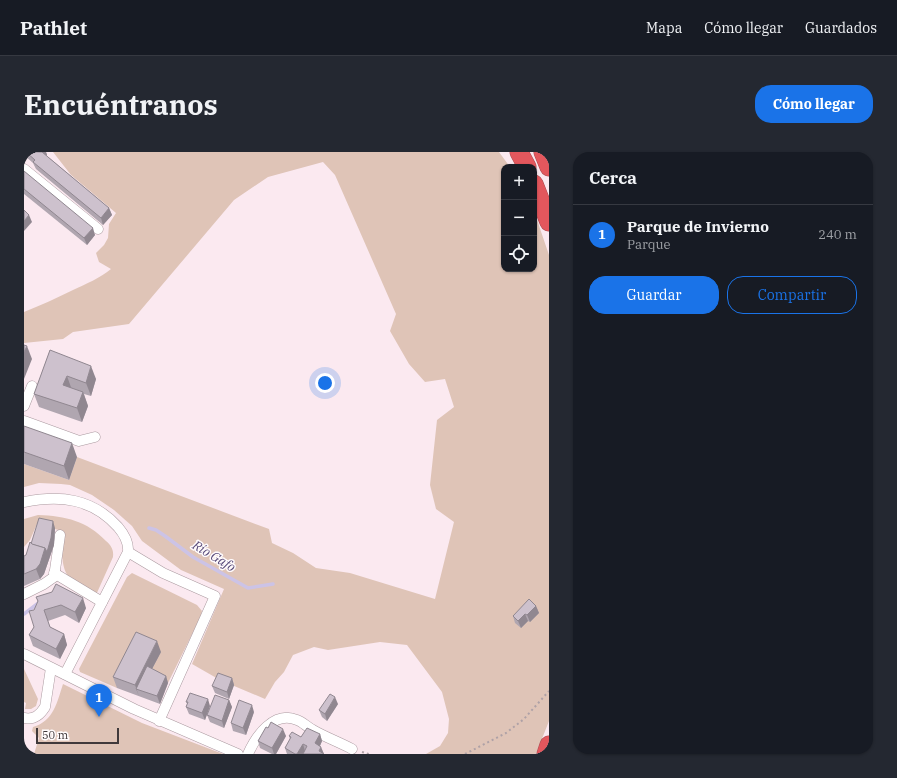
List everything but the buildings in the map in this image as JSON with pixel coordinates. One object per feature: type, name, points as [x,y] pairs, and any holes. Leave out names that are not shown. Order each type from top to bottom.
[{"type":"highway","points":[[519,152],[525,164]]},
{"type":"highway","points":[[543,152],[549,167]]},
{"type":"highway","points":[[537,192],[549,222]]},
{"type":"highway","points":[[546,754],[549,745]]},
{"type":"street","points":[[24,169],[98,229]]},
{"type":"street","points":[[24,406],[32,386]]},
{"type":"street","points":[[24,421],[79,441],[95,437]]},
{"type":"street","points":[[24,502],[51,498],[63,498],[89,505],[104,514],[123,532],[129,545],[128,552],[65,674]]},
{"type":"street","points":[[24,594],[44,584],[54,576],[60,535]]},
{"type":"street","points":[[128,552],[163,573],[215,596],[159,721]]},
{"type":"street","points":[[54,573],[102,602]]},
{"type":"street","points":[[24,654],[159,721],[238,754]]},
{"type":"street","points":[[24,718],[31,719],[42,713],[45,707],[51,668]]},
{"type":"street","points":[[248,754],[260,733],[274,721],[280,719],[295,719],[313,730],[352,748]]},
{"type":"path","points":[[465,754],[506,733],[524,719],[549,691]]},
{"type":"shaded area","points":[[53,152],[499,152],[508,164],[501,164],[501,272],[537,272],[537,220],[549,255],[549,721],[536,754],[426,754],[440,746],[448,733],[449,719],[442,692],[407,645],[380,642],[328,650],[314,647],[293,655],[284,672],[275,682],[265,699],[220,680],[192,664],[224,589],[181,570],[142,541],[132,526],[114,510],[92,495],[70,485],[39,483],[24,487],[24,464],[69,480],[77,457],[269,529],[272,543],[293,553],[316,568],[350,573],[435,599],[454,522],[436,509],[430,485],[437,420],[454,407],[445,379],[425,382],[409,364],[390,331],[396,314],[335,175],[323,162],[268,177],[234,200],[129,324],[73,332],[63,339],[24,343],[24,312],[88,283],[111,269],[99,262],[96,253],[104,245],[108,238],[109,224],[116,213],[71,175]]},
{"type":"shaded area","points":[[38,515],[67,518],[84,524],[99,534],[111,546],[113,550],[113,557],[96,595],[69,577],[66,573],[62,555],[62,531],[37,524],[30,540],[24,547],[24,519]]},
{"type":"shaded area","points":[[132,573],[197,605],[202,611],[201,616],[168,683],[150,674],[160,652],[140,643],[117,688],[80,672],[79,669],[127,577]]},
{"type":"shaded area","points":[[24,669],[38,699],[36,706],[31,709],[25,709]]},
{"type":"shaded area","points":[[63,684],[142,723],[223,754],[34,754],[39,738],[32,731],[33,727],[40,724],[50,716],[54,710]]},
{"type":"waterway","name":"Río Gafo","points":[[149,528],[156,530],[193,557],[248,588],[273,584]]},
{"type":"waterway","name":"Río Gafo","points":[[24,614],[41,601]]},
{"type":"place","name":"Parque de Invierno","points":[[99,717]]}]
